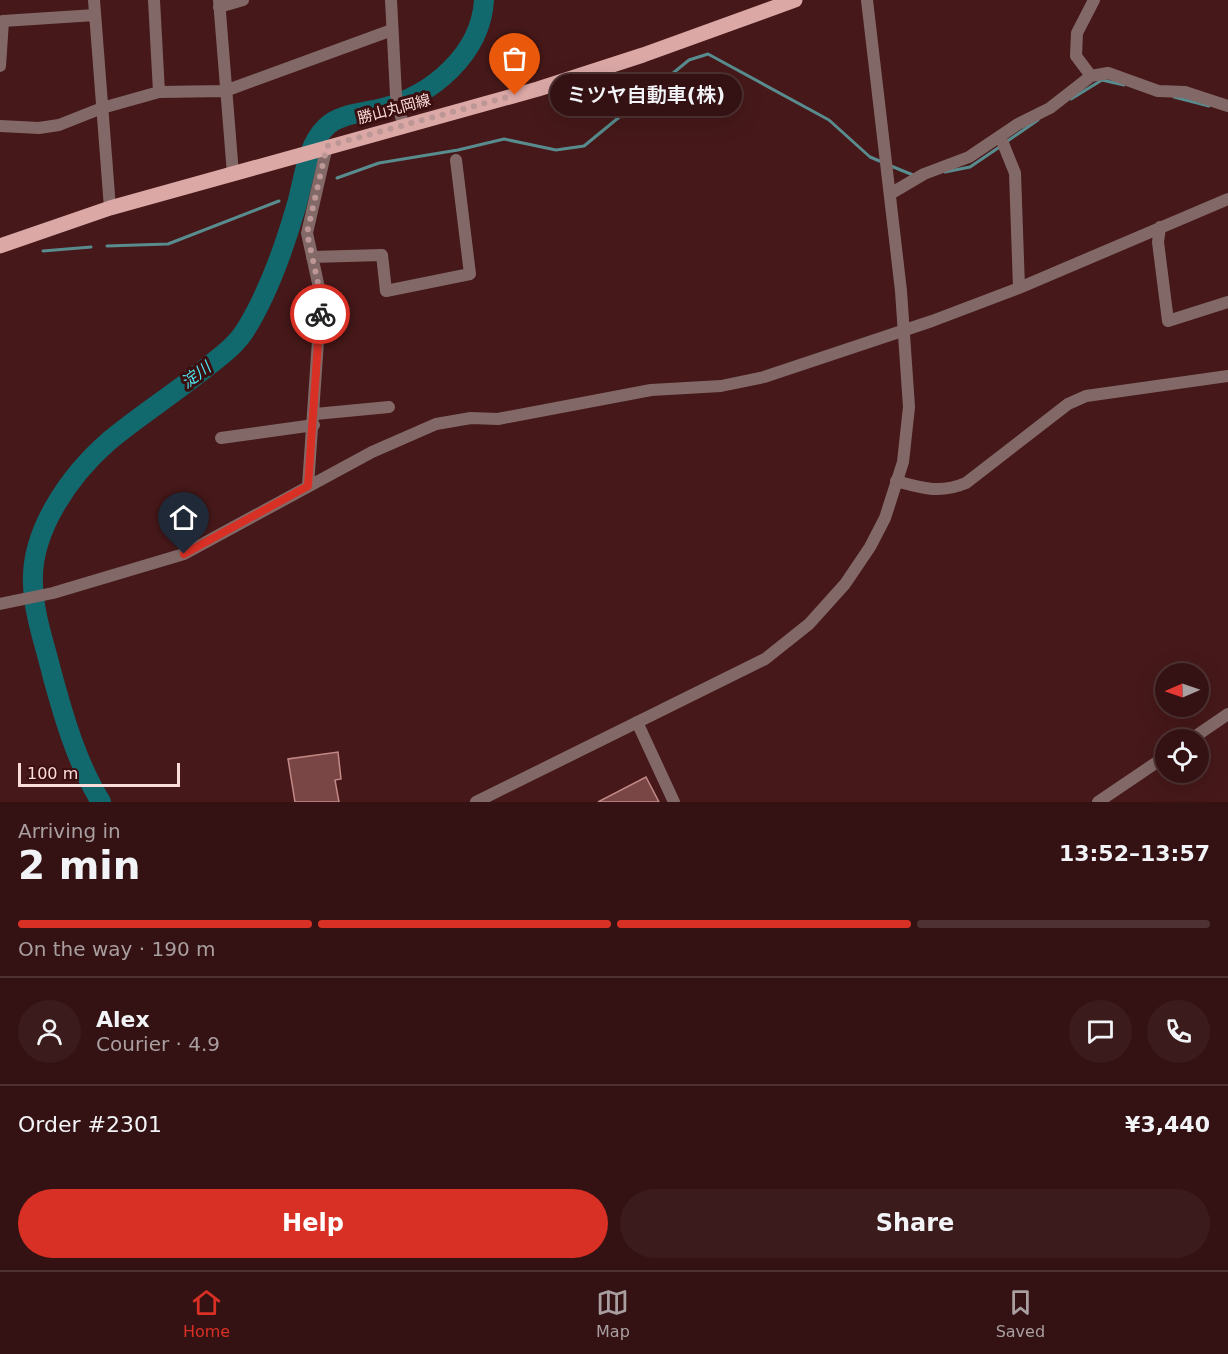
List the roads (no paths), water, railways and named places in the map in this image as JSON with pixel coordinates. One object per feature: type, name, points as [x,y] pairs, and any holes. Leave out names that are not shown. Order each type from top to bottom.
[{"type":"main road","name":"勝山丸岡線","points":[[0,246],[110,208],[324,147],[402,121],[537,89],[643,56],[795,0]]},
{"type":"street","points":[[94,0],[110,208]]},
{"type":"street","points":[[154,0],[159,92]]},
{"type":"street","points":[[233,174],[219,4],[243,0]]},
{"type":"street","points":[[391,0],[396,95],[402,121]]},
{"type":"street","points":[[476,802],[765,659],[809,624],[845,585],[870,547],[885,518],[903,462],[909,407],[905,330],[867,0]]},
{"type":"street","points":[[1091,76],[1076,56],[1077,33],[1095,0]]},
{"type":"street","points":[[0,66],[3,21],[95,15]]},
{"type":"street","points":[[0,126],[39,128],[59,125],[102,108],[159,92],[225,91],[392,30]]},
{"type":"street","points":[[890,194],[924,174],[969,157],[1000,136],[1050,108],[1091,76],[1108,73],[1158,91],[1185,92],[1228,106]]},
{"type":"street","points":[[1000,136],[1015,173],[1019,288]]},
{"type":"street","points":[[308,486],[321,297],[307,233],[324,147]]},
{"type":"street","points":[[312,257],[382,255],[386,291],[470,274],[456,160]]},
{"type":"street","points":[[0,604],[53,593],[184,554],[404,436],[436,424],[471,418],[498,418],[651,390],[722,386],[764,377],[905,330],[1019,288],[1228,198]]},
{"type":"street","points":[[1160,227],[1158,242],[1168,321],[1228,302]]},
{"type":"street","points":[[896,481],[936,491],[953,489],[966,483],[1068,404],[1086,396],[1228,376]]},
{"type":"street","points":[[221,438],[388,407]]},
{"type":"street","points":[[1206,729],[1228,714]]},
{"type":"street","points":[[636,722],[674,802]]},
{"type":"street","points":[[1098,802],[1155,763]]},
{"type":"waterway","name":"淀川","points":[[101,802],[72,740],[38,619],[33,585],[34,565],[45,525],[67,487],[94,455],[120,432],[191,380],[242,335],[254,316],[275,270],[292,222],[306,164],[319,135],[338,119],[401,102],[436,82],[464,54],[474,38],[481,20],[484,0]]},
{"type":"waterway","points":[[337,178],[379,163],[458,150],[504,139],[556,150],[584,146],[689,60],[708,54],[829,120],[870,157],[882,162]]},
{"type":"waterway","points":[[1071,99],[1102,80],[1124,85]]},
{"type":"waterway","points":[[1174,97],[1209,106]]},
{"type":"waterway","points":[[1006,142],[1038,120]]},
{"type":"waterway","points":[[945,172],[970,167],[1001,146]]},
{"type":"waterway","points":[[891,166],[913,175]]},
{"type":"waterway","points":[[107,246],[168,244],[279,201]]},
{"type":"waterway","points":[[43,251],[91,247]]},
{"type":"place","name":"ミツヤ自動車(株)","points":[[515,95]]}]
